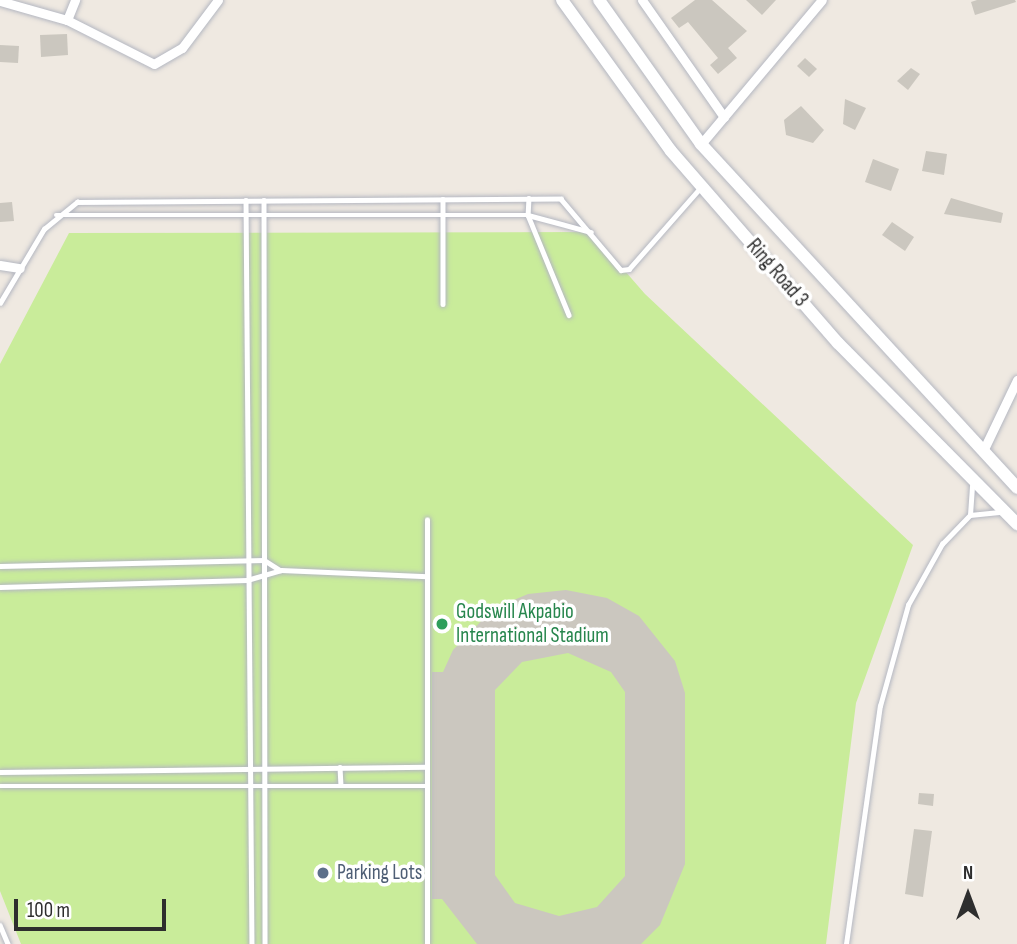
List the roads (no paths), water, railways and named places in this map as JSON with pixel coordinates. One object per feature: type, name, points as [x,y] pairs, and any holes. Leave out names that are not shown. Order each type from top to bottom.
[{"type":"main road","name":"Ring Road 3","points":[[562,0],[702,187],[838,343],[972,482],[1017,524]]},
{"type":"main road","name":"Ring Road 3","points":[[599,0],[701,144],[1017,488]]},
{"type":"street","points":[[67,20],[75,0]]},
{"type":"street","points":[[0,1],[67,20],[154,64],[181,48],[218,0]]},
{"type":"street","points":[[642,0],[724,117]]},
{"type":"street","points":[[701,144],[822,0]]},
{"type":"street","points":[[0,265],[20,268]]},
{"type":"street","points":[[983,451],[1017,380]]},
{"type":"lane","points":[[0,303],[56,215],[77,202],[561,199],[592,232],[621,270],[629,269],[702,187]]},
{"type":"lane","points":[[529,198],[528,215],[569,315]]},
{"type":"lane","points":[[443,199],[443,304]]},
{"type":"lane","points":[[246,200],[248,768],[252,944]]},
{"type":"lane","points":[[264,200],[265,944]]},
{"type":"lane","points":[[56,215],[528,215],[592,232]]},
{"type":"lane","points":[[846,944],[880,706],[908,605],[926,564],[970,515],[972,482]]},
{"type":"lane","points":[[970,515],[1003,512]]},
{"type":"lane","points":[[426,944],[427,520]]},
{"type":"lane","points":[[0,566],[264,560],[281,570],[428,576]]},
{"type":"lane","points":[[0,587],[264,579],[281,570]]},
{"type":"lane","points":[[0,772],[263,766],[427,767]]},
{"type":"lane","points":[[340,766],[341,785]]},
{"type":"lane","points":[[0,786],[427,786]]},
{"type":"lane","points":[[0,925],[8,944]]},
{"type":"place","name":"Godswill Akpabio International Stadium","points":[[442,624]]},
{"type":"place","name":"Parking Lots","points":[[323,873]]}]
